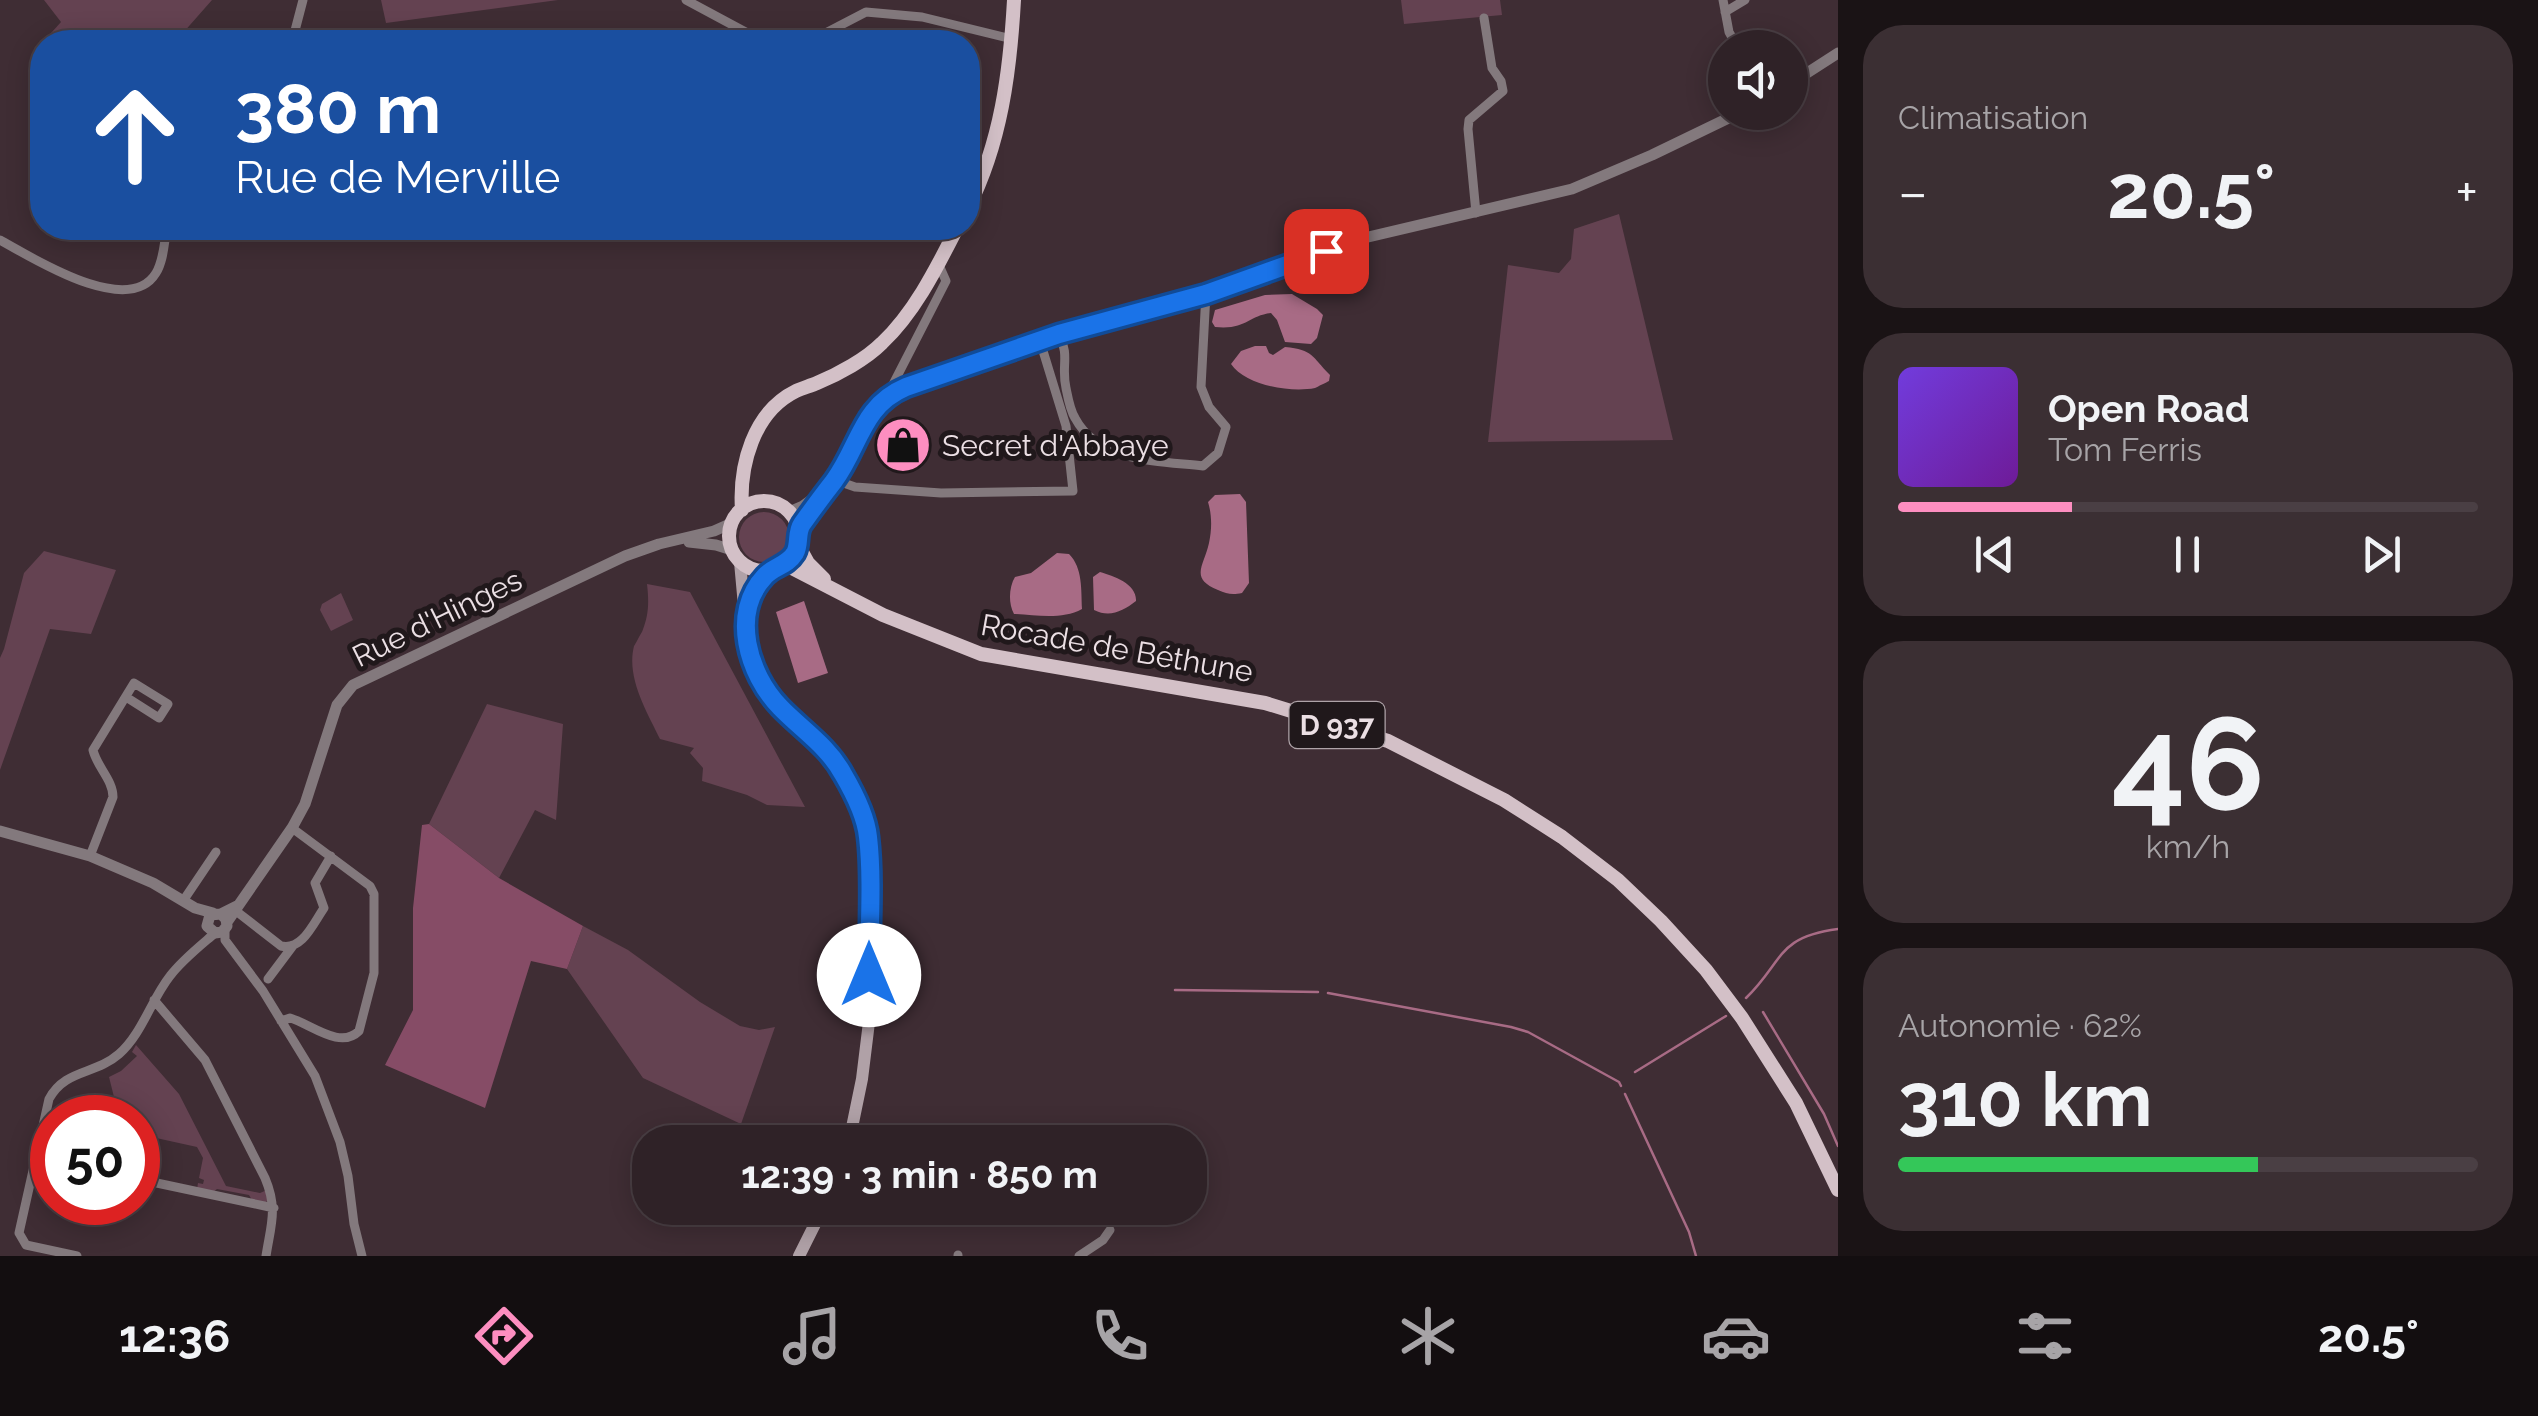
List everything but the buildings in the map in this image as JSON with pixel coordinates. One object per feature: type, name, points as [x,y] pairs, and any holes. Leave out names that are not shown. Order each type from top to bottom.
[{"type":"main road","points":[[980,179],[993,147],[1005,96],[1014,0]]},
{"type":"main road","points":[[742,510],[742,484],[751,438],[772,408],[881,345],[901,321],[951,240]]},
{"type":"main road","points":[[746,466],[753,488],[763,501]]},
{"type":"main road","points":[[745,628],[752,594],[775,569],[789,561],[798,538],[796,521],[789,512],[763,501],[742,510],[732,522],[730,541],[744,583],[745,628],[748,650],[760,680],[778,706],[820,744],[842,772],[868,834],[870,1014],[853,1125]]},
{"type":"main road","name":"Rocade de Béthune","points":[[798,538],[808,563],[847,599]]},
{"type":"main road","points":[[736,556],[758,571],[775,569]]},
{"type":"main road","name":"Rocade de Béthune","points":[[775,569],[790,568],[847,599],[981,654],[1265,702],[1388,742],[1504,800],[1618,880],[1706,970],[1796,1103],[1838,1190]]},
{"type":"main road","points":[[799,1256],[814,1225]]},
{"type":"street","points":[[295,30],[303,0]]},
{"type":"street","points":[[686,0],[743,30]]},
{"type":"street","points":[[1723,0],[1729,30]]},
{"type":"street","points":[[1725,12],[1745,0]]},
{"type":"street","points":[[831,30],[866,12],[922,17],[978,30]]},
{"type":"street","points":[[1476,213],[1469,120],[1503,91],[1492,68],[1484,18]]},
{"type":"street","points":[[980,31],[1012,38]]},
{"type":"street","points":[[1808,73],[1838,54]]},
{"type":"street","points":[[887,396],[1059,334],[1206,294],[1364,238],[1572,189],[1708,129]]},
{"type":"street","points":[[0,240],[68,278],[117,290],[150,280],[157,272],[164,240]]},
{"type":"street","points":[[798,538],[862,427],[887,396],[946,281],[938,264]]},
{"type":"street","points":[[1059,334],[1066,351],[1064,380],[1074,418],[1094,442],[1145,460],[1203,466],[1218,453],[1226,426],[1210,407],[1201,387],[1206,294]]},
{"type":"street","points":[[789,512],[832,483],[941,492],[1073,491],[1066,426],[1040,341]]},
{"type":"street","name":"Rue d'Hinges","points":[[217,925],[239,908],[292,828],[305,804],[336,705],[353,684],[625,556],[714,531],[732,522]]},
{"type":"street","name":"Rue d'Hinges","points":[[659,544],[694,542],[736,556]]},
{"type":"street","points":[[90,856],[114,797],[94,750],[134,683],[168,704],[159,718],[126,697]]},
{"type":"street","points":[[281,1021],[290,1018],[344,1039],[354,1036],[359,1031],[374,974],[374,894],[370,886],[292,828]]},
{"type":"street","points":[[0,831],[90,856],[153,883],[217,925],[222,942],[262,991],[315,1076],[340,1142],[362,1256]]},
{"type":"street","points":[[189,904],[216,852]]},
{"type":"street","points":[[239,908],[281,946],[297,946],[324,908],[315,883],[331,856]]},
{"type":"street","points":[[51,1095],[55,1086],[70,1077],[118,1056],[131,1042],[171,974],[217,925]]},
{"type":"street","points":[[268,979],[292,947]]},
{"type":"street","points":[[154,1000],[206,1060],[266,1178],[274,1197],[266,1256]]},
{"type":"street","points":[[30,1182],[19,1233],[26,1245],[78,1256]]},
{"type":"street","points":[[160,1184],[274,1208]]},
{"type":"street","points":[[1079,1256],[1103,1240],[1110,1230]]},
{"type":"shaded area","points":[[44,0],[212,0],[186,30],[54,30],[61,22]]},
{"type":"shaded area","points":[[381,0],[558,0],[386,23]]},
{"type":"shaded area","points":[[1401,0],[1500,0],[1502,15],[1404,24]]},
{"type":"shaded area","points":[[1619,214],[1673,440],[1488,442],[1508,265],[1559,273],[1571,259],[1574,229]]},
{"type":"shaded area","points":[[1292,294],[1323,315],[1317,338],[1311,344],[1285,342],[1271,313],[1234,327],[1215,327],[1212,322],[1215,310],[1265,295]]},
{"type":"shaded area","points":[[1266,346],[1273,355],[1285,347],[1307,352],[1330,375],[1329,381],[1315,388],[1293,389],[1257,382],[1231,364],[1241,351]]},
{"type":"shaded area","points":[[1240,494],[1246,502],[1249,583],[1242,593],[1230,594],[1209,585],[1201,571],[1211,533],[1208,502],[1215,495]]},
{"type":"shaded area","points":[[764,512],[782,519],[789,537],[782,555],[764,562],[746,555],[739,537],[746,519]]},
{"type":"shaded area","points":[[44,551],[116,570],[91,634],[50,629],[0,770],[0,658],[24,573]]},
{"type":"shaded area","points":[[1057,553],[1069,554],[1077,566],[1082,609],[1057,616],[1014,614],[1010,595],[1015,577],[1031,573]]},
{"type":"shaded area","points":[[1100,572],[1129,585],[1136,601],[1116,612],[1094,610],[1093,577]]},
{"type":"shaded area","points":[[647,584],[690,592],[805,807],[767,805],[702,781],[703,768],[690,753],[694,748],[660,739],[639,694],[633,670],[634,646],[647,614]]},
{"type":"shaded area","points":[[341,593],[353,620],[331,631],[320,610],[322,604]]},
{"type":"shaded area","points":[[804,601],[828,673],[798,683],[776,612]]},
{"type":"shaded area","points":[[487,704],[563,724],[556,820],[535,810],[499,878],[429,824]]},
{"type":"shaded area","points":[[429,824],[499,878],[583,926],[567,969],[531,961],[485,1108],[385,1065],[413,1010],[413,908],[422,825]]},
{"type":"shaded area","points":[[583,926],[628,950],[740,1026],[759,1030],[775,1027],[741,1124],[643,1078],[567,969]]},
{"type":"shaded area","points":[[136,1045],[179,1094],[226,1186],[260,1193],[267,1190],[265,1203],[252,1200],[249,1195],[197,1189],[204,1180],[199,1178],[203,1158],[197,1147],[160,1139],[160,1095],[114,1095],[109,1077],[137,1056],[132,1052]]},
{"type":"waterway","points":[[1746,998],[1792,945],[1838,929]]},
{"type":"waterway","points":[[1175,990],[1318,992]]},
{"type":"waterway","points":[[1328,993],[1528,1032],[1621,1086]]},
{"type":"waterway","points":[[1763,1012],[1824,1114],[1838,1146]]},
{"type":"waterway","points":[[1635,1072],[1726,1016]]},
{"type":"waterway","points":[[1625,1094],[1689,1232],[1696,1256]]},
{"type":"place","name":"Secret d'Abbaye","points":[[903,445]]},
{"type":"route","points":[[869,975],[868,834],[842,772],[820,744],[778,706],[760,680],[748,650],[745,628],[756,586],[769,571],[781,567],[794,554],[801,525],[835,480],[873,410],[887,396],[1059,334],[1206,294],[1326,251]]}]
